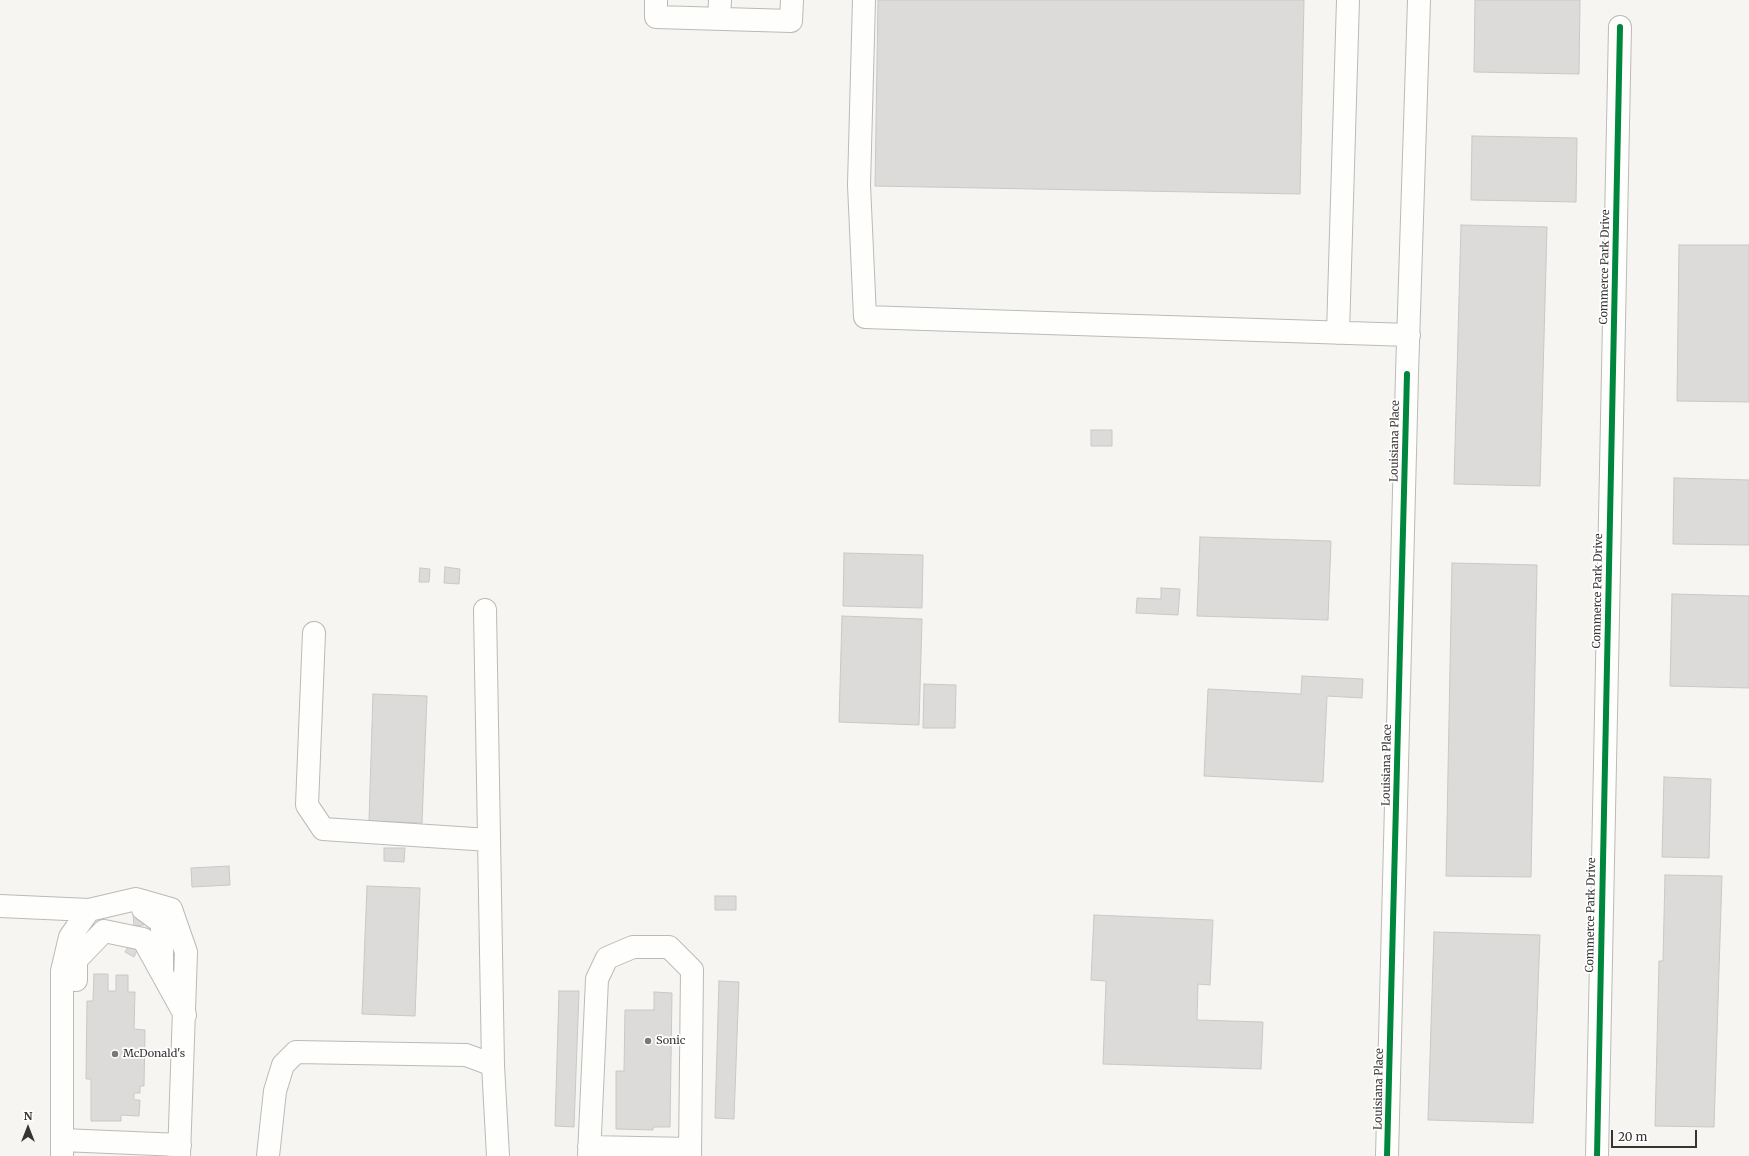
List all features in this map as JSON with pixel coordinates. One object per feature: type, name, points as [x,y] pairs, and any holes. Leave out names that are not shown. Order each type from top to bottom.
[{"type":"street","points":[[656,0],[656,17],[719,10],[791,21],[792,0]]},
{"type":"street","points":[[864,0],[859,185],[865,317],[1409,335]]},
{"type":"street","points":[[1338,333],[1348,0]]},
{"type":"street","name":"Louisiana Place","points":[[1387,1156],[1407,374],[1419,0]]},
{"type":"street","name":"Commerce Park Drive","points":[[1596,1156],[1620,27]]},
{"type":"street","points":[[485,610],[493,1065],[498,1156]]},
{"type":"street","points":[[314,633],[307,805],[323,830],[489,840]]},
{"type":"street","points":[[0,906],[90,910],[136,899],[171,909],[186,952],[180,1151],[62,1148]]},
{"type":"street","points":[[62,1148],[78,1119],[76,960],[104,931],[113,917],[141,907],[162,923],[162,975]]},
{"type":"street","points":[[62,1148],[62,971],[70,937],[90,910]]},
{"type":"street","points":[[104,931],[143,939],[185,1016]]},
{"type":"street","points":[[633,947],[669,947],[692,970],[690,1152],[589,1151],[597,978],[607,958],[633,947]]},
{"type":"street","points":[[268,1156],[275,1091],[283,1065],[296,1052],[466,1056],[493,1065]]},
{"type":"building","points":[[878,0],[1304,0],[1300,194],[875,186]]},
{"type":"building","points":[[1475,0],[1580,0],[1579,74],[1474,72]]},
{"type":"building","points":[[1472,136],[1577,138],[1576,202],[1471,200]]},
{"type":"building","points":[[1461,225],[1547,227],[1540,486],[1454,484]]},
{"type":"building","points":[[1679,245],[1749,245],[1749,402],[1677,401]]},
{"type":"building","points":[[1091,430],[1112,430],[1112,446],[1091,446]]},
{"type":"building","points":[[1674,478],[1749,480],[1749,545],[1673,544]]},
{"type":"building","points":[[1200,537],[1331,541],[1328,620],[1197,616]]},
{"type":"building","points":[[844,553],[923,555],[922,608],[843,606]]},
{"type":"building","points":[[1452,563],[1537,565],[1531,877],[1446,876]]},
{"type":"building","points":[[445,567],[460,569],[459,584],[444,583]]},
{"type":"building","points":[[420,568],[430,569],[429,582],[419,582]]},
{"type":"building","points":[[1161,588],[1180,589],[1178,615],[1136,613],[1137,598],[1161,599]]},
{"type":"building","points":[[1672,594],[1749,596],[1749,688],[1670,686]]},
{"type":"building","points":[[842,616],[922,619],[919,725],[839,722]]},
{"type":"building","points":[[1302,676],[1363,679],[1362,698],[1327,696],[1323,782],[1204,776],[1208,689],[1301,694]]},
{"type":"building","points":[[924,684],[956,685],[955,728],[923,728]]},
{"type":"building","points":[[373,694],[427,696],[422,823],[369,821]]},
{"type":"building","points":[[1664,777],[1711,779],[1709,858],[1662,857]]},
{"type":"building","points":[[384,848],[405,848],[404,862],[384,861]]},
{"type":"building","points":[[229,866],[230,885],[192,887],[191,868]]},
{"type":"building","points":[[1665,875],[1722,876],[1714,1127],[1655,1126],[1659,961],[1663,961]]},
{"type":"building","points":[[367,886],[420,888],[415,1016],[362,1014]]},
{"type":"building","points":[[715,896],[736,896],[736,910],[715,910]]},
{"type":"building","points":[[143,912],[144,925],[134,926],[133,914]]},
{"type":"building","points":[[1094,915],[1213,920],[1210,985],[1198,984],[1197,1020],[1263,1022],[1261,1069],[1103,1064],[1106,981],[1091,980]]},
{"type":"building","points":[[1434,932],[1540,935],[1533,1123],[1428,1120]]},
{"type":"building","points":[[131,941],[139,946],[134,957],[125,952]]},
{"type":"building","name":"McDonald's","points":[[94,974],[108,974],[108,991],[116,991],[116,975],[128,975],[128,992],[135,992],[134,1029],[145,1030],[144,1086],[140,1086],[140,1093],[134,1093],[134,1100],[140,1100],[139,1116],[121,1115],[121,1121],[91,1121],[91,1079],[86,1079],[87,1001],[93,1001]]},
{"type":"building","points":[[719,981],[739,982],[734,1119],[715,1118]]},
{"type":"building","points":[[559,991],[579,991],[574,1127],[555,1126]]},
{"type":"building","name":"Sonic","points":[[654,992],[672,993],[670,1127],[653,1127],[653,1130],[616,1129],[616,1071],[624,1071],[625,1010],[654,1010]]},
{"type":"cycle path","points":[[1597,1156],[1620,27]]},
{"type":"cycle path","points":[[1387,1156],[1407,374]]},
{"type":"place","name":"Sonic","points":[[648,1041]]},
{"type":"place","name":"McDonald's","points":[[115,1054]]}]
